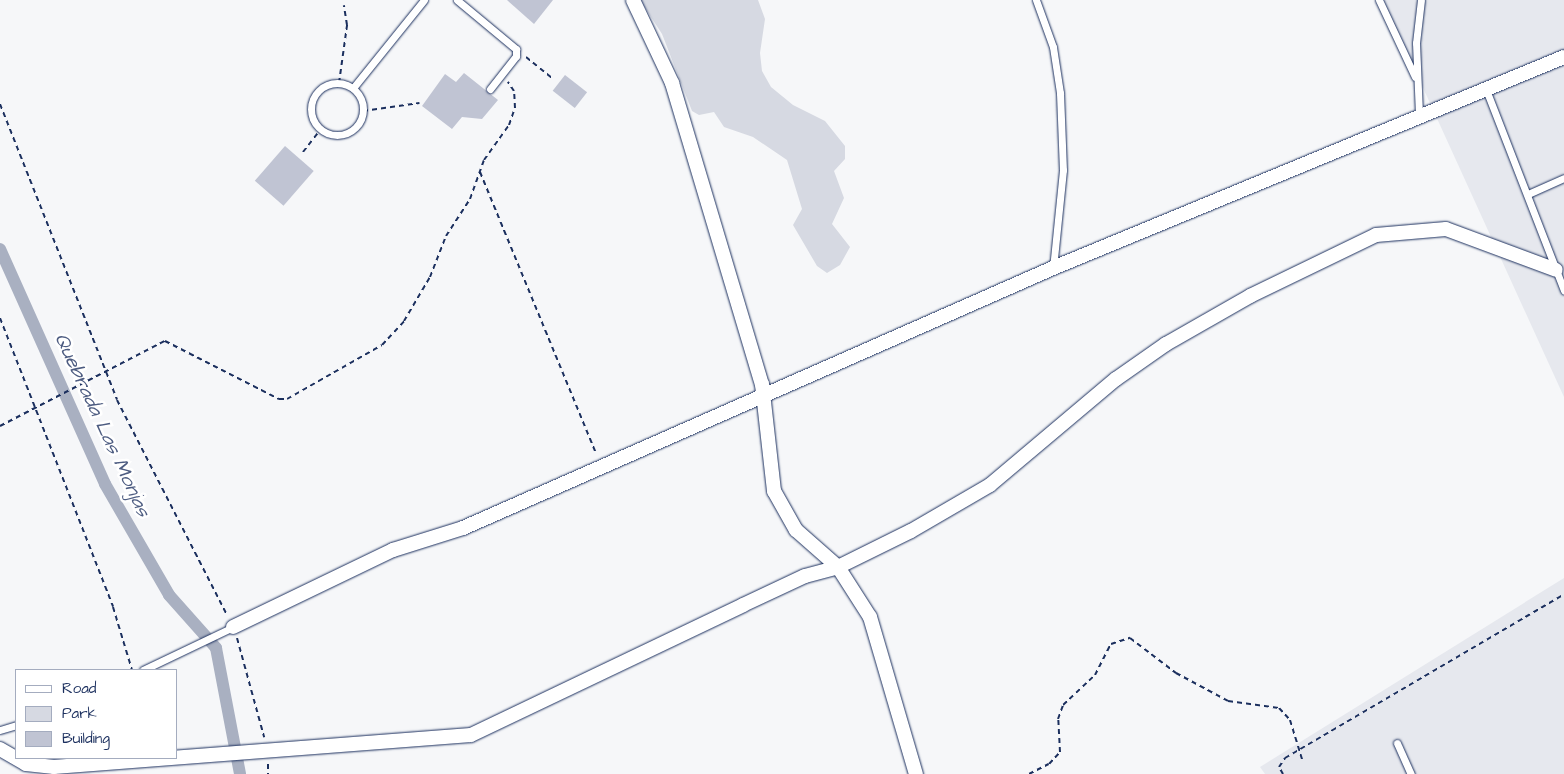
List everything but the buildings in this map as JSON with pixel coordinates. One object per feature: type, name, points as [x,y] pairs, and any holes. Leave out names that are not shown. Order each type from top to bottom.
[{"type":"street","points":[[633,0],[672,83],[763,396],[774,491],[796,530],[838,567],[870,617],[916,774]]},
{"type":"street","points":[[233,627],[393,550],[463,528],[602,465],[1053,268],[1419,114],[1487,92],[1564,57]]},
{"type":"street","points":[[22,759],[39,767],[216,758],[471,735],[805,576],[838,567],[990,485],[1116,379],[1166,344],[1250,296],[1376,235],[1446,229],[1556,270]]},
{"type":"street","points":[[0,749],[15,756]]},
{"type":"lane","points":[[352,88],[424,0]]},
{"type":"lane","points":[[457,0],[516,49],[490,89]]},
{"type":"lane","points":[[1036,0],[1053,47],[1060,93],[1063,170],[1053,268]]},
{"type":"lane","points":[[1379,0],[1416,80]]},
{"type":"lane","points":[[1419,114],[1416,80],[1422,0]]},
{"type":"lane","points":[[339,83],[352,88],[363,111],[357,125],[345,134],[320,130],[311,115],[313,98],[325,86],[339,83]]},
{"type":"lane","points":[[1487,92],[1564,291]]},
{"type":"lane","points":[[1528,194],[1564,178]]},
{"type":"lane","points":[[145,669],[233,627]]},
{"type":"lane","points":[[0,730],[15,725]]},
{"type":"lane","points":[[1397,743],[1411,774]]},
{"type":"path","points":[[339,83],[347,26],[344,5]]},
{"type":"path","points":[[516,49],[553,79]]},
{"type":"path","points":[[0,426],[79,389],[165,341],[235,381],[287,399],[358,361],[382,345],[404,322],[470,199],[480,169],[515,108],[514,91],[500,76]]},
{"type":"path","points":[[363,111],[419,103]]},
{"type":"path","points":[[0,104],[106,374],[159,488],[233,627],[268,753],[268,774]]},
{"type":"path","points":[[303,152],[320,130]]},
{"type":"path","points":[[480,169],[602,465]]},
{"type":"path","points":[[0,318],[34,411],[113,607],[132,669]]},
{"type":"path","points":[[1283,774],[1279,767],[1285,758],[1564,594]]},
{"type":"path","points":[[1029,774],[1049,764],[1060,752],[1058,719],[1063,705],[1096,675],[1111,644],[1130,638],[1176,672],[1228,701],[1279,708],[1290,720],[1302,759]]},
{"type":"shaded area","points":[[1383,0],[1564,0],[1564,397]]},
{"type":"shaded area","points":[[1564,578],[1564,774],[1265,774],[1260,767]]},
{"type":"green space","points":[[640,0],[758,0],[765,19],[760,53],[762,71],[771,87],[793,105],[825,121],[845,146],[845,159],[834,171],[844,198],[832,224],[850,247],[840,265],[827,273],[817,266],[793,225],[802,209],[787,160],[753,137],[724,127],[714,112],[699,115],[692,111],[662,34]]},
{"type":"waterway","name":"Quebrada Las Monjas","points":[[0,249],[105,484],[169,595],[216,648],[240,774]]}]
